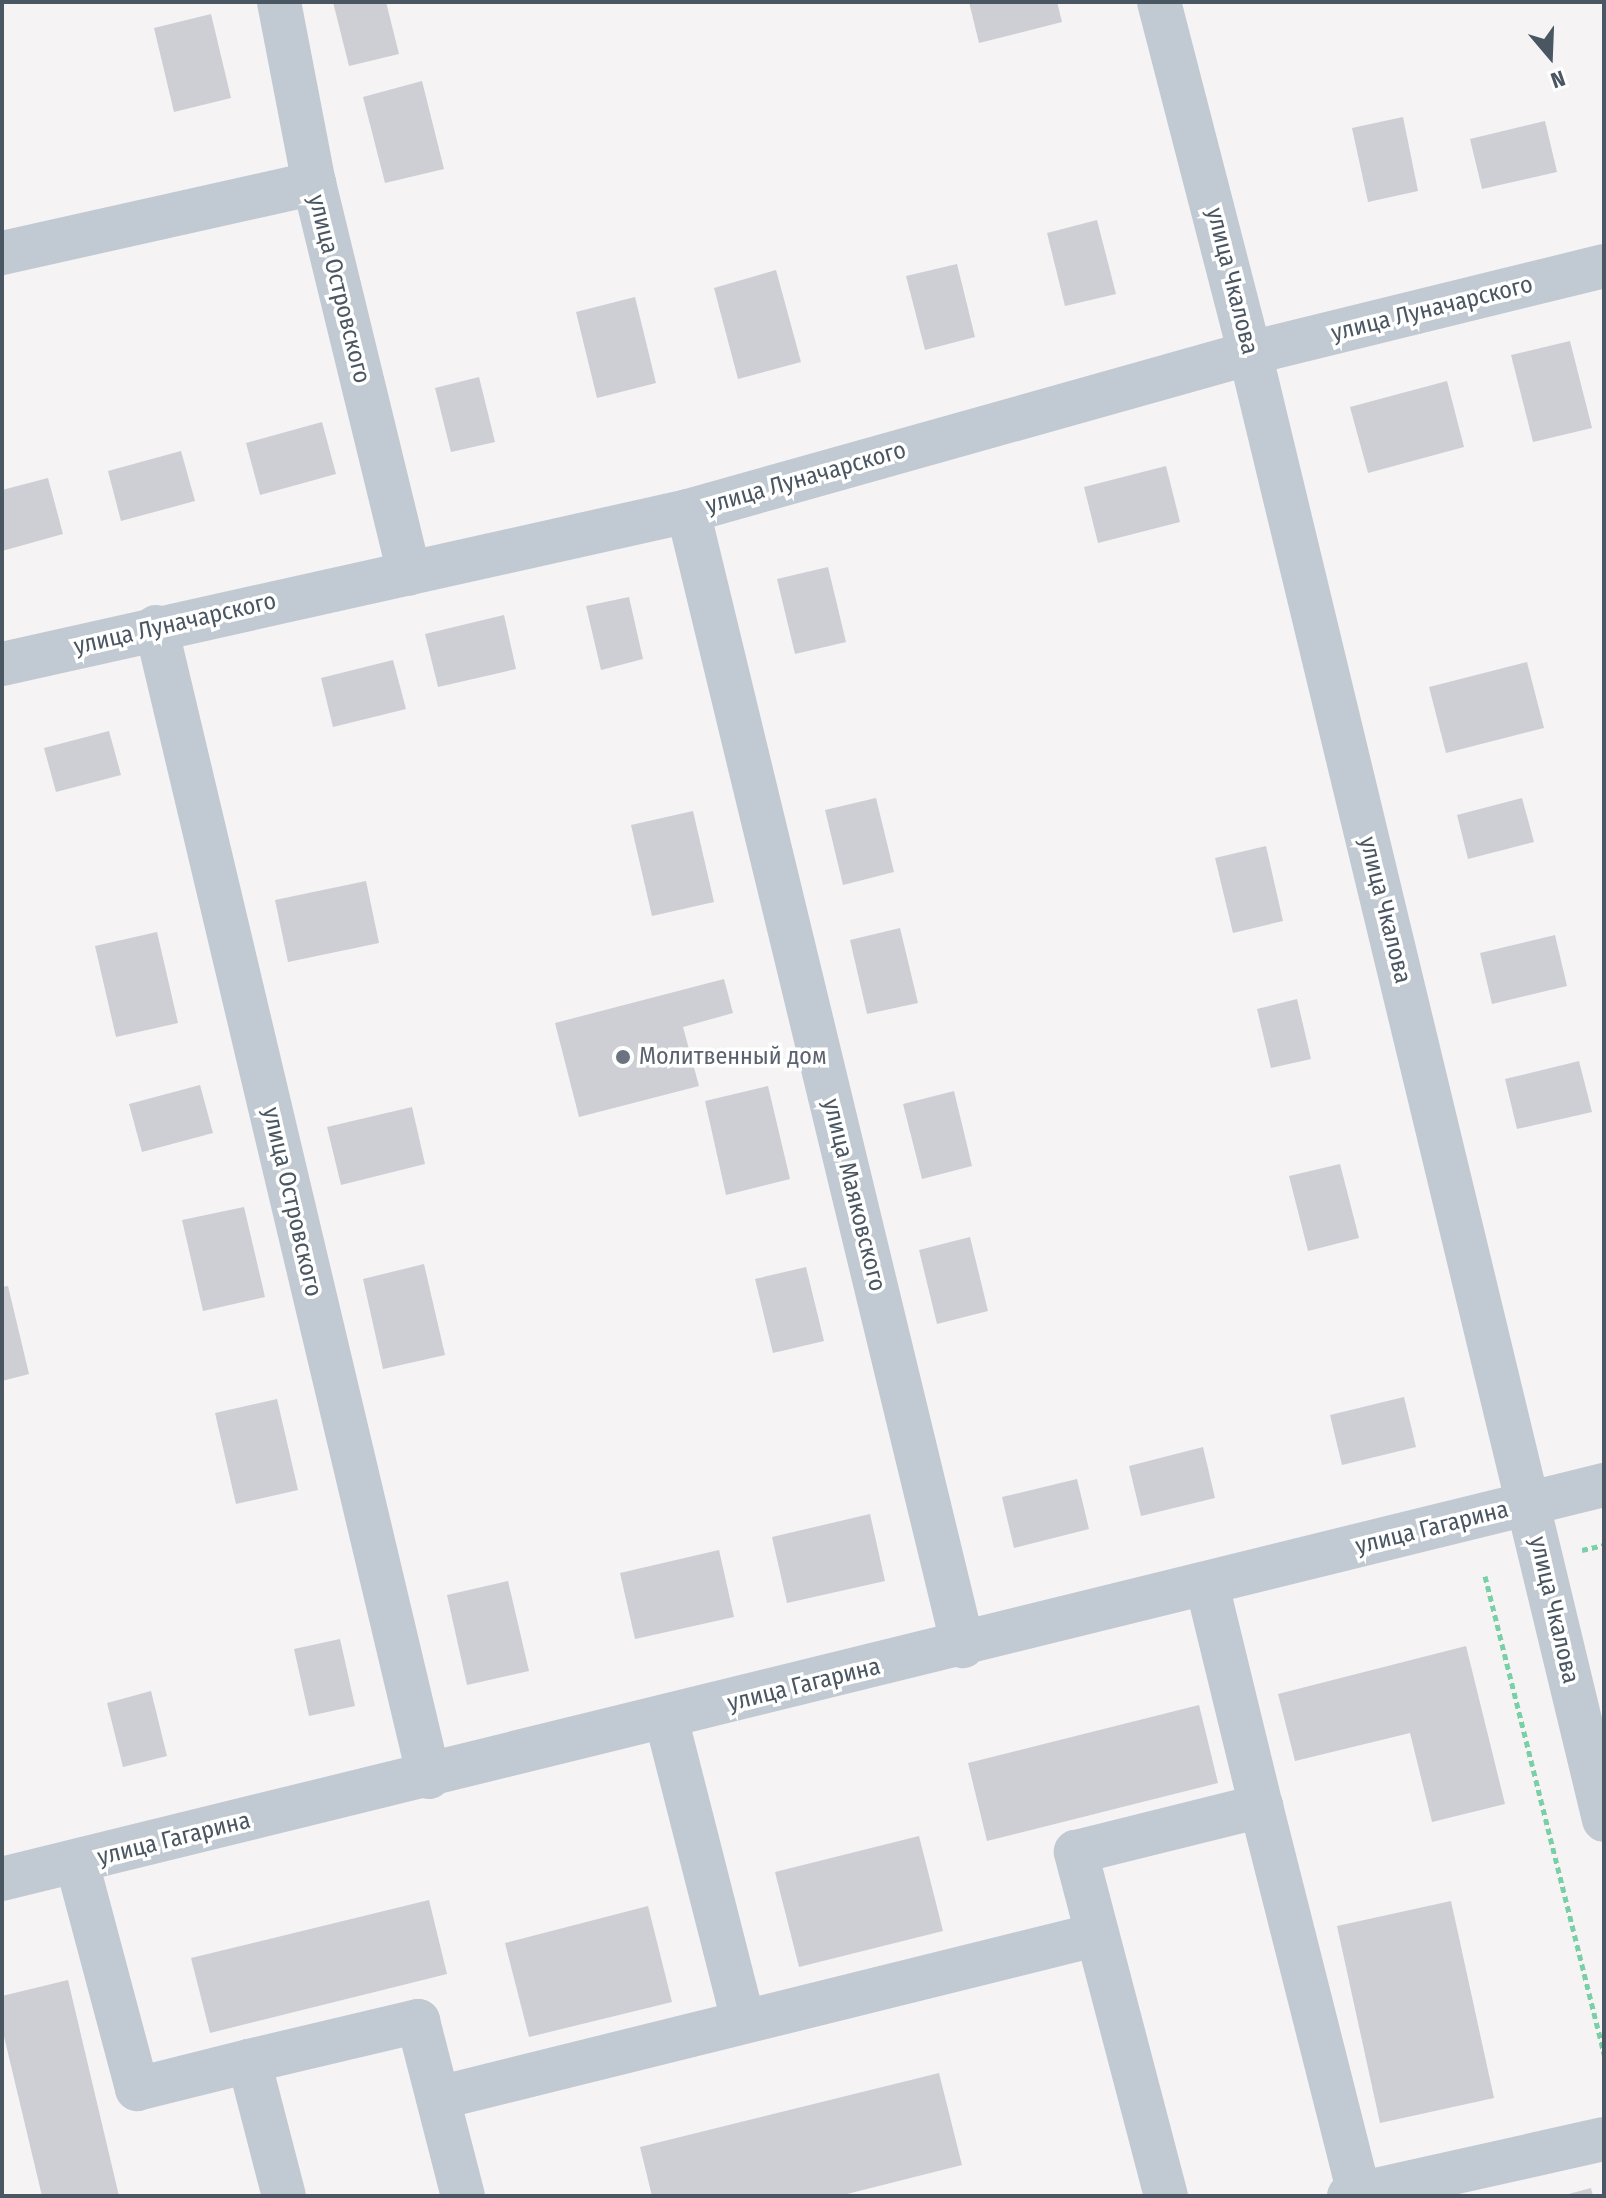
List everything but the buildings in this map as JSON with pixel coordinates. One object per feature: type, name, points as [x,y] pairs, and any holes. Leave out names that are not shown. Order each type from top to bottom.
[{"type":"street","name":"улица Островского","points":[[279,2],[314,183],[409,574]]},
{"type":"street","name":"улица Чкалова","points":[[1159,2],[1250,353],[1604,1820]]},
{"type":"street","points":[[2,253],[314,183]]},
{"type":"street","name":"улица Луначарского","points":[[2,664],[156,627],[688,511],[1250,353],[1604,266]]},
{"type":"street","name":"улица Маяковского","points":[[688,511],[963,1646]]},
{"type":"street","name":"улица Островского","points":[[156,627],[429,1777]]},
{"type":"street","name":"улица Гагарина","points":[[2,1879],[963,1646],[1604,1485]]},
{"type":"street","points":[[1207,1585],[1354,2195],[1435,2187],[1604,2139]]},
{"type":"street","points":[[666,1718],[743,2021]]},
{"type":"street","points":[[1166,2196],[1095,1935],[1076,1852],[1261,1806]]},
{"type":"street","points":[[77,1863],[137,2089],[418,2021],[463,2196]]},
{"type":"street","points":[[438,2098],[1095,1935]]},
{"type":"street","points":[[249,2061],[284,2196]]},
{"type":"path","points":[[1582,1550],[1604,1545]]},
{"type":"path","points":[[1485,1576],[1604,2055]]},
{"type":"place","name":"Молитвенный дом","points":[[623,1057]]}]
